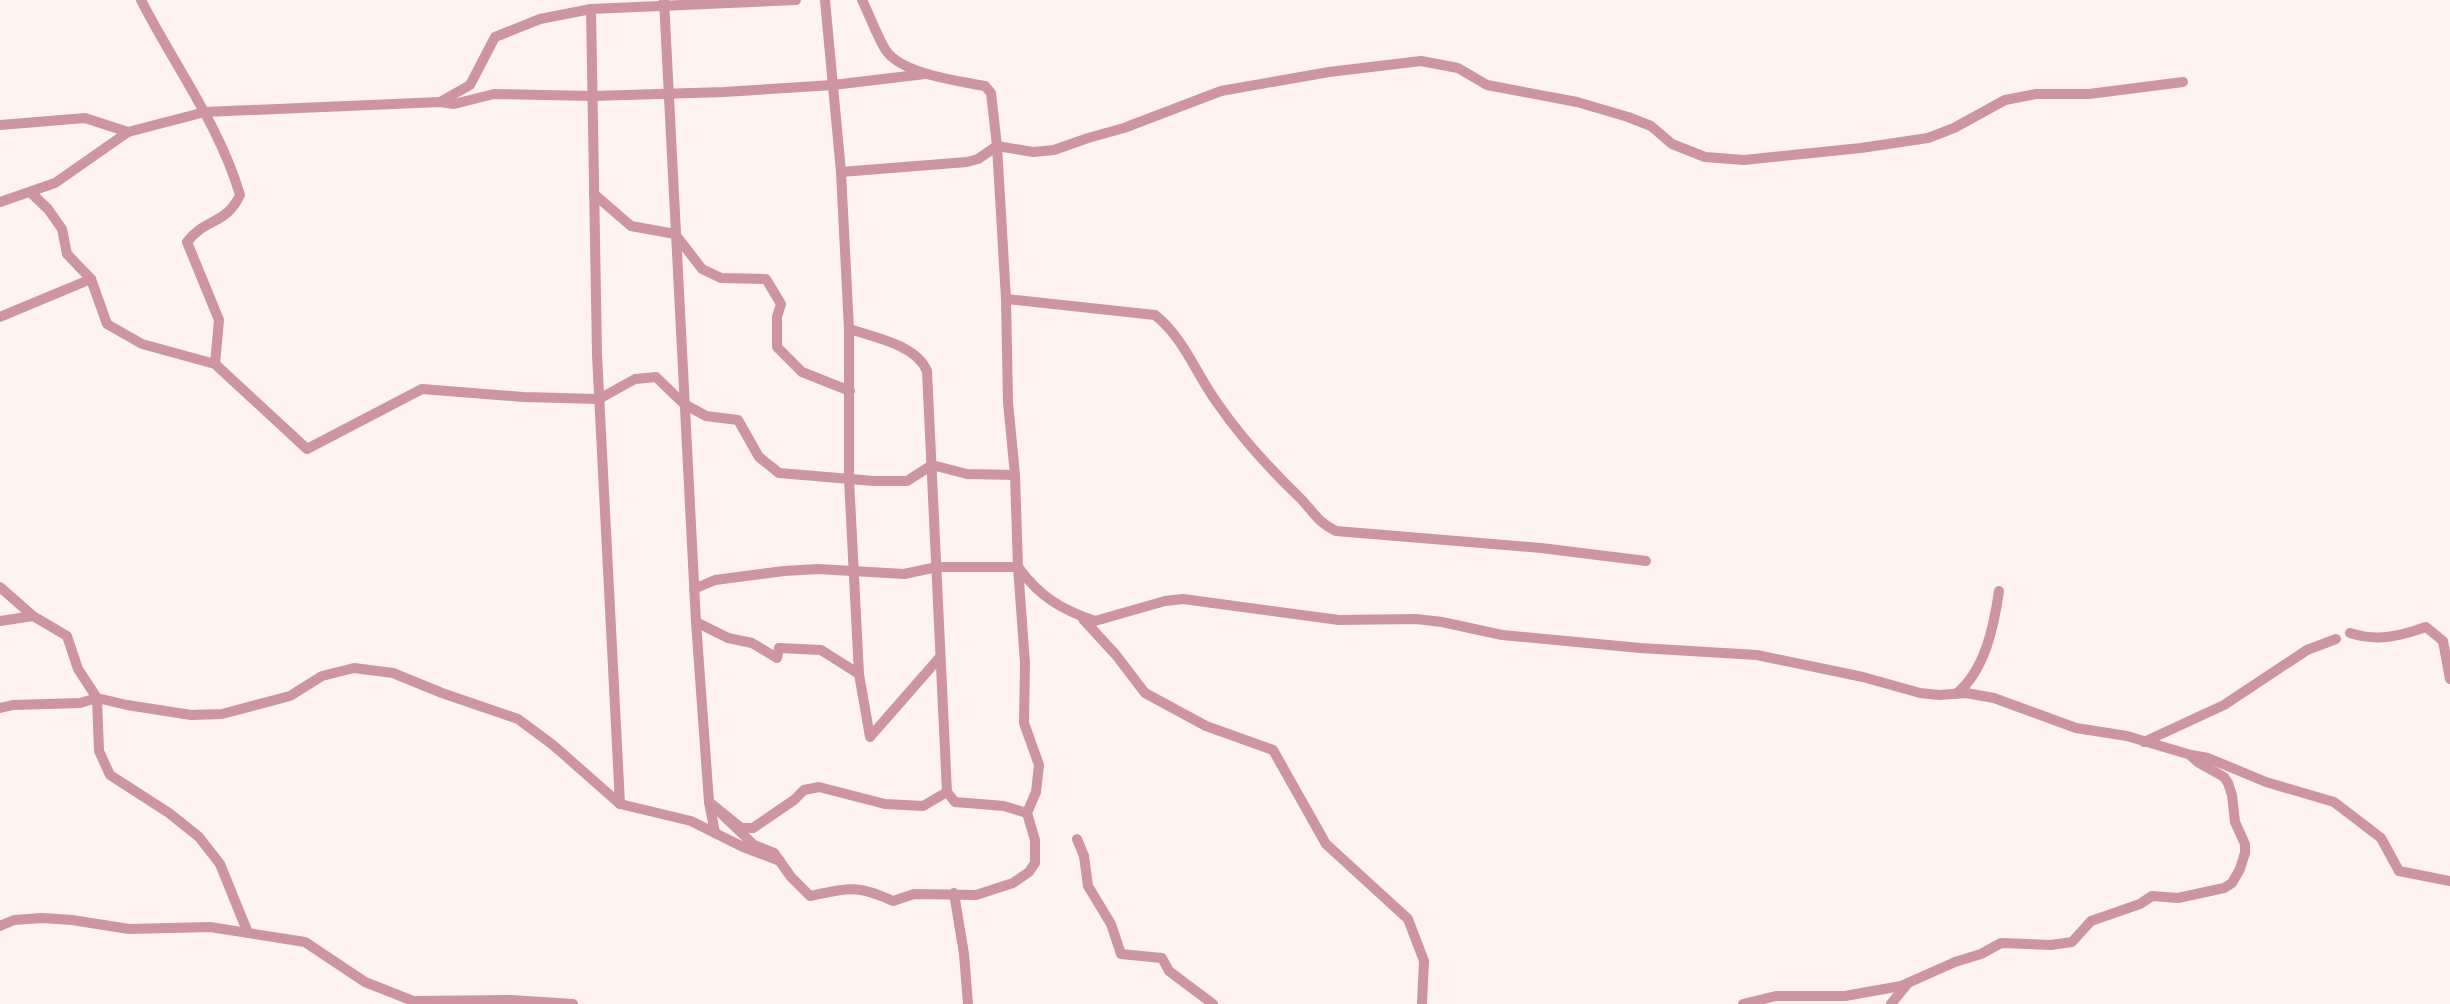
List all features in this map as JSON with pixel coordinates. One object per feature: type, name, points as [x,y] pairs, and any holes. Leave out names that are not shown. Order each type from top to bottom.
[{"type":"street","points":[[141,0],[205,112],[234,175],[240,195],[234,208],[218,220],[196,230],[187,242],[219,320],[215,364]]},
{"type":"street","points":[[440,102],[470,85],[495,37],[540,19],[591,9],[664,2],[796,0]]},
{"type":"street","points":[[825,0],[841,172],[849,329],[849,480],[859,674],[870,737],[940,657]]},
{"type":"street","points":[[709,802],[754,845],[774,853],[792,877],[810,896],[852,888],[875,892],[893,901],[914,894],[954,893],[976,895],[1013,883],[1029,872],[1035,863],[1035,840],[1027,814],[1036,792],[1040,765],[1024,723],[1025,662],[1018,567],[1015,475],[1008,402],[1006,299],[997,146],[989,88],[925,74],[898,60],[886,51],[862,0]]},
{"type":"street","points":[[664,2],[696,622],[709,802],[715,833]]},
{"type":"street","points":[[591,9],[599,399],[620,804]]},
{"type":"street","points":[[841,172],[966,162],[978,159],[997,146],[1033,152],[1054,150],[1124,128],[1221,91],[1329,72],[1421,61],[1458,68],[1487,85],[1577,102],[1628,117],[1651,126],[1672,144],[1705,157],[1744,160],[1861,148],[1928,138],[1954,128],[2005,100],[2036,94],[2089,94],[2183,82]]},
{"type":"street","points":[[0,202],[55,183],[128,132],[205,112],[440,102],[454,104],[494,94],[668,95],[833,85],[925,74]]},
{"type":"street","points":[[0,125],[85,118],[128,132]]},
{"type":"street","points":[[30,192],[48,210],[62,229],[67,254],[91,279],[107,324],[142,344],[215,364],[307,448],[422,389],[523,397],[599,399],[635,379],[656,377],[684,404],[706,416],[738,420],[759,457],[779,473],[849,480],[907,481],[932,465],[967,474],[1015,475]]},
{"type":"street","points":[[594,194],[631,226],[675,234],[702,269],[721,278],[766,279],[781,304],[777,317],[777,347],[802,372],[850,391]]},
{"type":"street","points":[[0,317],[91,279]]},
{"type":"street","points":[[1006,299],[1155,315],[1170,327],[1217,403],[1262,461],[1308,506],[1322,524],[1336,531],[1541,548],[1646,561]]},
{"type":"street","points":[[849,329],[898,346],[923,361],[929,382],[947,792],[955,802],[1004,806],[1027,814]]},
{"type":"street","points":[[694,589],[715,580],[745,575],[818,569],[904,574],[937,567],[1018,567]]},
{"type":"street","points":[[1018,567],[1033,588],[1048,599],[1080,616],[1095,621],[1165,601],[1183,599],[1339,620],[1425,620],[1502,635],[1640,648],[1757,655],[1863,678],[1920,693],[1994,698],[2076,728],[2127,736],[2191,756],[2208,758],[2266,782],[2334,802],[2381,838],[2399,871],[2450,881]]},
{"type":"street","points":[[0,587],[33,616],[67,636],[78,668],[97,698],[99,751],[110,775],[169,813],[199,837],[220,864],[248,933]]},
{"type":"street","points":[[1956,694],[1970,679],[1988,648],[1999,591]]},
{"type":"street","points":[[0,622],[33,616]]},
{"type":"street","points":[[1080,616],[1106,643],[1145,693],[1206,726],[1273,750],[1326,844],[1408,919],[1424,961],[1422,1004]]},
{"type":"street","points":[[696,622],[728,638],[752,643],[777,658],[779,648],[822,650],[859,674]]},
{"type":"street","points":[[2350,633],[2363,637],[2399,636],[2426,626],[2443,641],[2450,679]]},
{"type":"street","points":[[2144,742],[2224,705],[2307,650],[2336,639]]},
{"type":"street","points":[[0,708],[13,704],[80,703],[97,698],[127,705],[191,715],[222,714],[290,696],[322,676],[354,668],[394,673],[442,693],[518,719],[553,745],[620,804],[690,821],[753,852],[780,861]]},
{"type":"street","points":[[1743,1004],[1776,996],[1845,996],[1881,990],[1908,983],[1955,962],[1981,954],[2001,943],[2051,945],[2072,942],[2091,921],[2140,904],[2152,896],[2178,898],[2224,888],[2232,882],[2245,853],[2244,844],[2235,822],[2232,795],[2224,777],[2199,763],[2191,756]]},
{"type":"street","points":[[709,802],[741,828],[753,828],[794,800],[804,790],[819,787],[885,804],[923,806],[947,792]]},
{"type":"street","points":[[1077,839],[1084,856],[1088,886],[1111,924],[1121,954],[1162,958],[1169,970],[1213,1004]]},
{"type":"street","points":[[954,893],[964,954],[968,1004]]},
{"type":"street","points":[[0,926],[14,920],[42,918],[72,920],[129,930],[210,927],[305,942],[365,982],[413,1001],[511,1000],[573,1004]]},
{"type":"street","points":[[1891,1004],[1908,983]]}]
